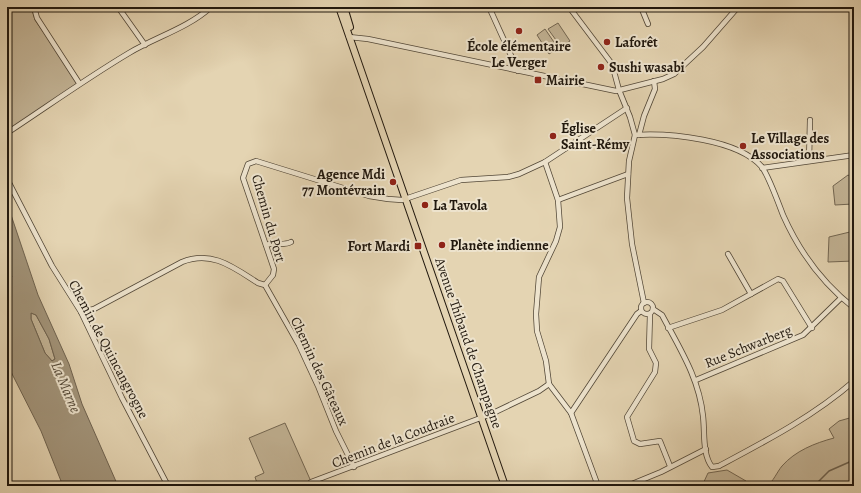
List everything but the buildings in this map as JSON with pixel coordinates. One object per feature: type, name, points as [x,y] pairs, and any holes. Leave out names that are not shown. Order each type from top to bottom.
[{"type":"main road","name":"Avenue Thibaud de Champagne","points":[[339,7],[352,37]]},
{"type":"main road","name":"Avenue Thibaud de Champagne","points":[[344,7],[371,96],[505,486]]},
{"type":"street","points":[[34,7],[37,18],[79,83]]},
{"type":"street","points":[[118,7],[144,45]]},
{"type":"street","points":[[7,133],[79,83],[144,45],[185,26],[211,7]]},
{"type":"street","points":[[489,7],[518,71]]},
{"type":"street","points":[[569,7],[608,57],[615,72],[619,90],[637,135]]},
{"type":"street","points":[[641,7],[648,24]]},
{"type":"street","points":[[352,37],[368,39],[616,91],[674,74],[703,47],[738,7]]},
{"type":"street","points":[[570,413],[635,317],[641,311],[641,305],[644,303],[632,244],[627,198],[628,174],[637,135],[655,89],[654,81]]},
{"type":"street","points":[[407,199],[461,180],[508,177],[545,162],[627,108]]},
{"type":"street","points":[[809,161],[810,120]]},
{"type":"street","points":[[637,135],[707,140],[736,149],[762,168],[795,242],[824,282],[854,308]]},
{"type":"street","points":[[762,168],[854,155]]},
{"type":"street","name":"Chemin du Port","points":[[266,285],[273,275],[274,269],[243,178],[248,164],[256,162],[369,196],[396,200],[407,199]]},
{"type":"street","points":[[545,162],[558,200],[560,227],[556,241],[539,277],[536,314],[537,331],[546,361],[549,384],[570,413],[598,486]]},
{"type":"street","points":[[558,200],[628,174]]},
{"type":"street","name":"Chemin de Quincangrogne","points":[[7,179],[52,266],[81,312],[122,398],[168,486]]},
{"type":"street","points":[[266,245],[274,243],[287,244],[291,242]]},
{"type":"street","points":[[728,254],[752,294]]},
{"type":"street","points":[[81,312],[94,309],[194,257],[216,260],[258,283],[266,285]]},
{"type":"street","points":[[668,328],[722,310],[778,279],[781,279],[812,328]]},
{"type":"street","name":"Chemin des Gâteaux","points":[[266,285],[299,345],[318,386],[336,431],[354,467]]},
{"type":"street","name":"Rue Schwarberg","points":[[696,380],[803,335],[812,328],[841,298]]},
{"type":"street","points":[[644,303],[650,304],[653,309],[662,315],[696,380],[703,415],[706,449],[712,467],[719,466],[795,424],[854,381]]},
{"type":"street","points":[[653,309],[649,320],[648,349],[656,367],[655,372],[627,417],[634,441],[640,444],[655,440],[660,441],[670,466]]},
{"type":"street","points":[[641,311],[644,314],[650,314]]},
{"type":"street","name":"Chemin de la Coudraie","points":[[311,482],[354,467],[482,417],[512,404],[549,384]]},
{"type":"street","points":[[627,486],[706,449]]},
{"type":"shaded area","points":[[7,7],[31,7],[35,20],[79,83],[7,133]]},
{"type":"shaded area","points":[[558,23],[570,41],[561,47],[548,29]]},
{"type":"shaded area","points":[[545,29],[558,48],[549,54],[537,35]]},
{"type":"shaded area","points":[[848,175],[854,178],[854,207],[853,204],[835,205],[833,186]]},
{"type":"shaded area","points":[[854,231],[854,261],[828,262],[829,237]]},
{"type":"shaded area","points":[[31,313],[36,315],[49,339],[55,359],[52,361],[45,353],[31,319]]},
{"type":"shaded area","points":[[853,417],[854,486],[767,486],[782,466],[793,456],[813,445],[834,438],[829,429],[839,421]]},
{"type":"shaded area","points":[[285,423],[313,486],[258,486],[255,477],[264,473],[249,438]]},
{"type":"shaded area","points":[[727,470],[746,481],[749,486],[702,486],[708,473]]},
{"type":"water","name":"La Marne","points":[[7,203],[38,295],[69,364],[82,404],[118,486],[63,486],[41,431],[7,364],[7,272],[12,277],[7,261]],"holes":[[[31,313],[36,315],[49,339],[55,359],[52,361],[45,353],[31,319]]]},
{"type":"waterway","points":[[814,486],[829,471],[854,460]]},
{"type":"place","name":"École élémentaire Le Verger","points":[[519,31]]},
{"type":"place","name":"Laforêt","points":[[607,42]]},
{"type":"place","name":"Sushi wasabi","points":[[601,67]]},
{"type":"place","name":"Mairie","points":[[538,80]]},
{"type":"place","name":"Église Saint-Rémy","points":[[553,136]]},
{"type":"place","name":"Le Village des Associations","points":[[743,146]]},
{"type":"place","name":"Agence Mdi 77 Montévrain","points":[[393,182]]},
{"type":"place","name":"La Tavola","points":[[425,205]]},
{"type":"place","name":"Planète indienne","points":[[442,245]]},
{"type":"place","name":"Fort Mardi","points":[[418,246]]}]
